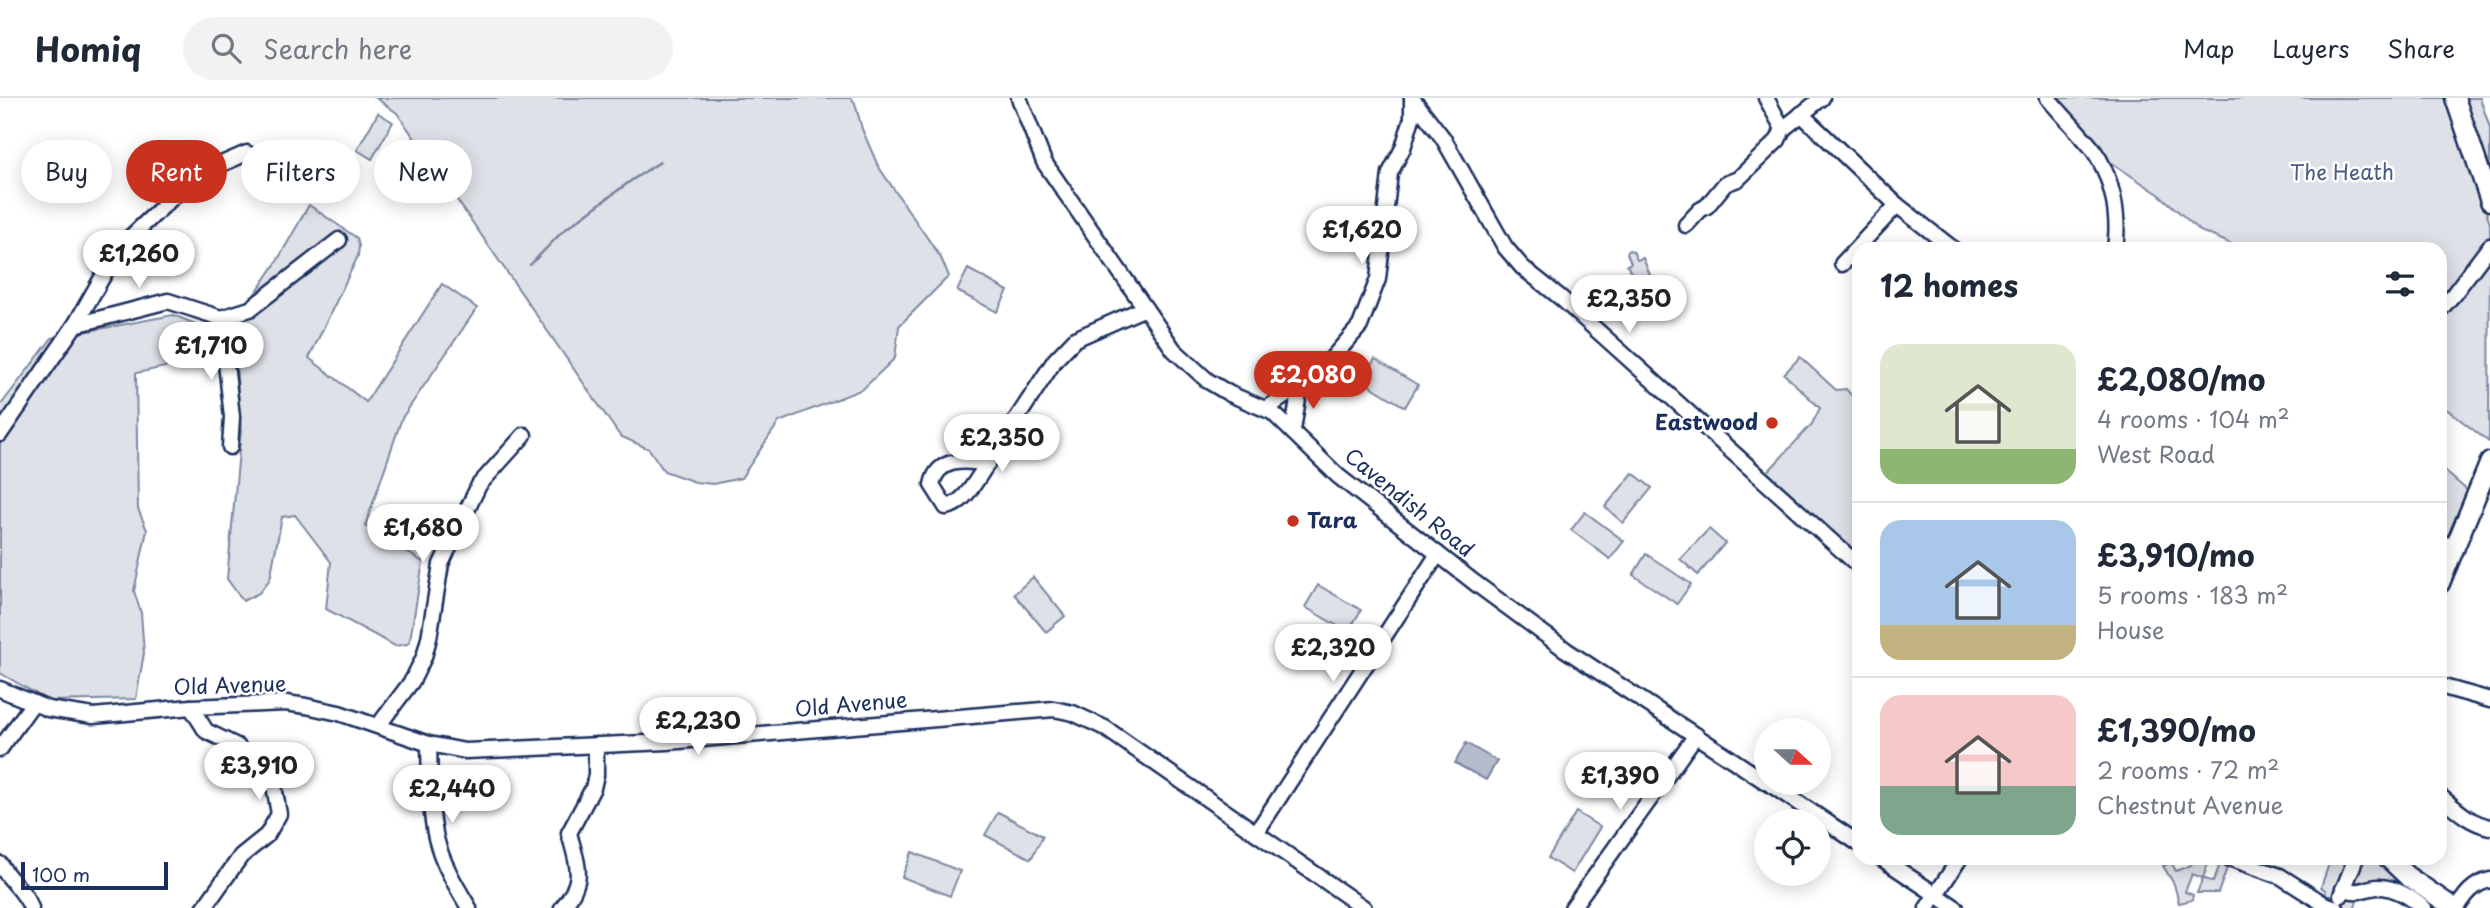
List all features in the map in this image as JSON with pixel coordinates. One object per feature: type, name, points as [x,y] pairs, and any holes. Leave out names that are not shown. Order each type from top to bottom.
[{"type":"main road","points":[[2455,98],[2490,201]]},
{"type":"main road","points":[[2447,545],[2490,462]]},
{"type":"main road","points":[[2395,865],[2449,906]]},
{"type":"street","name":"Cavendish Road","points":[[1019,98],[1044,162],[1174,350],[1189,365],[1220,388],[1266,409],[1293,430],[1338,476],[1566,650],[1754,774]]},
{"type":"street","points":[[1266,409],[1320,372],[1348,343],[1368,310],[1378,279],[1390,173],[1403,148],[1412,118],[1412,98]]},
{"type":"street","points":[[1412,98],[1443,138],[1505,247],[1522,267],[1561,298],[1852,560]]},
{"type":"street","points":[[1766,98],[1783,129]]},
{"type":"street","points":[[1686,225],[1707,206],[1725,184],[1738,179],[1778,139],[1783,129],[1822,98]]},
{"type":"street","points":[[2048,98],[2093,150],[2107,179],[2117,214],[2115,242]]},
{"type":"street","points":[[1801,114],[1897,205],[1944,242]]},
{"type":"street","points":[[0,434],[75,325],[119,248],[197,175],[241,156]]},
{"type":"street","points":[[1863,242],[1897,205]]},
{"type":"street","points":[[75,325],[168,301],[221,318],[250,310],[339,240]]},
{"type":"street","points":[[2447,302],[2490,246]]},
{"type":"street","points":[[1842,264],[1852,253]]},
{"type":"street","points":[[987,464],[1055,360],[1075,339],[1145,308]]},
{"type":"street","points":[[221,318],[232,416],[230,447]]},
{"type":"street","points":[[1293,430],[1300,387]]},
{"type":"street","points":[[378,726],[412,681],[424,657],[441,564],[479,485],[524,435]]},
{"type":"street","points":[[1256,833],[1438,554]]},
{"type":"street","points":[[2447,688],[2490,700]]},
{"type":"street","name":"Old Avenue","points":[[0,689],[68,714],[93,716],[191,707],[286,703],[339,713],[429,744],[465,751],[667,743],[1054,709],[1073,713],[1105,728],[1364,908]]},
{"type":"street","points":[[0,750],[33,703]]},
{"type":"street","points":[[191,707],[206,731],[237,746],[274,786],[279,814],[267,835],[241,856],[204,908]]},
{"type":"street","points":[[1572,908],[1696,735]]},
{"type":"street","points":[[429,744],[431,804],[436,840],[451,877],[469,908]]},
{"type":"street","points":[[562,908],[577,888],[578,875],[569,833],[593,788],[596,745]]},
{"type":"street","name":"Cavendish Road","points":[[1786,795],[1852,839]]},
{"type":"street","points":[[2447,802],[2462,815],[2480,825],[2490,827]]},
{"type":"street","points":[[0,864],[26,895],[31,908]]},
{"type":"street","points":[[1892,865],[1956,908]]},
{"type":"street","points":[[1927,908],[1955,865]]},
{"type":"street","points":[[2249,865],[2280,876],[2324,904],[2336,908],[2354,865]]},
{"type":"street","points":[[2449,906],[2474,886],[2490,880]]},
{"type":"street","points":[[2343,888],[2359,893],[2374,887],[2385,887],[2398,891],[2424,908]]},
{"type":"green space","points":[[376,98],[851,98],[878,166],[941,258],[949,276],[899,326],[895,358],[863,389],[779,422],[741,478],[713,484],[695,482],[664,471],[649,449],[620,436],[459,203],[472,203],[472,140],[416,140],[397,113]]},
{"type":"green space","name":"The Heath","points":[[2054,98],[2449,98],[2490,224],[2489,442],[2447,409],[2447,242],[2227,242],[2200,231],[2160,195],[2103,157]]},
{"type":"green space","points":[[2461,98],[2480,98],[2490,128],[2490,187]]},
{"type":"green space","points":[[378,113],[393,122],[383,140],[374,140],[372,159],[360,152],[360,145]]},
{"type":"green space","points":[[309,205],[357,238],[359,246],[358,256],[309,358],[366,402],[442,284],[477,308],[402,418],[365,526],[423,562],[410,640],[407,644],[395,646],[326,609],[331,562],[295,515],[282,517],[270,579],[259,593],[243,601],[227,579],[241,430],[233,326],[276,263]]},
{"type":"green space","points":[[1629,250],[1633,251],[1637,260],[1643,258],[1650,275],[1645,277],[1647,290],[1639,289],[1627,265],[1631,263],[1627,253]]},
{"type":"green space","points":[[968,269],[1008,291],[997,312],[957,291]]},
{"type":"green space","points":[[173,315],[206,328],[209,358],[136,373],[138,509],[147,530],[134,591],[141,613],[144,653],[136,699],[49,701],[0,673],[0,406],[52,338]]},
{"type":"green space","points":[[1800,357],[1836,390],[1846,389],[1852,396],[1852,562],[1762,478],[1812,424],[1820,408],[1784,374]]},
{"type":"green space","points":[[1375,359],[1418,385],[1405,407],[1362,381]]},
{"type":"green space","points":[[1633,473],[1652,488],[1623,523],[1605,507]]},
{"type":"green space","points":[[2447,473],[2468,491],[2447,540]]},
{"type":"green space","points":[[1585,512],[1624,541],[1610,559],[1571,530]]},
{"type":"green space","points":[[1709,529],[1725,543],[1698,575],[1680,559]]},
{"type":"green space","points":[[1646,554],[1691,584],[1677,604],[1633,575]]},
{"type":"green space","points":[[1033,577],[1065,616],[1046,632],[1014,594]]},
{"type":"green space","points":[[1318,585],[1361,610],[1348,632],[1305,607]]},
{"type":"green space","points":[[998,812],[1043,836],[1031,859],[985,835]]},
{"type":"green space","points":[[1576,812],[1600,827],[1572,873],[1548,858]]},
{"type":"green space","points":[[912,852],[960,871],[950,896],[902,877]]},
{"type":"green space","points":[[2173,865],[2176,871],[2191,865],[2208,865],[2203,878],[2192,874],[2185,892],[2193,895],[2192,900],[2179,903],[2174,884],[2163,866]]},
{"type":"green space","points":[[2218,865],[2227,868],[2218,893],[2197,893],[2203,878],[2213,882]]},
{"type":"green space","points":[[2329,865],[2395,865],[2440,908],[2424,908],[2415,896],[2359,893],[2355,908],[2328,908],[2338,886],[2332,896],[2325,896],[2326,891],[2321,887]]},
{"type":"water","points":[[1466,743],[1497,761],[1486,780],[1455,763]]},
{"type":"waterway","points":[[530,265],[563,231],[660,162]]},
{"type":"place","name":"Eastwood","points":[[1772,423]]},
{"type":"place","name":"Tara","points":[[1293,521]]}]
